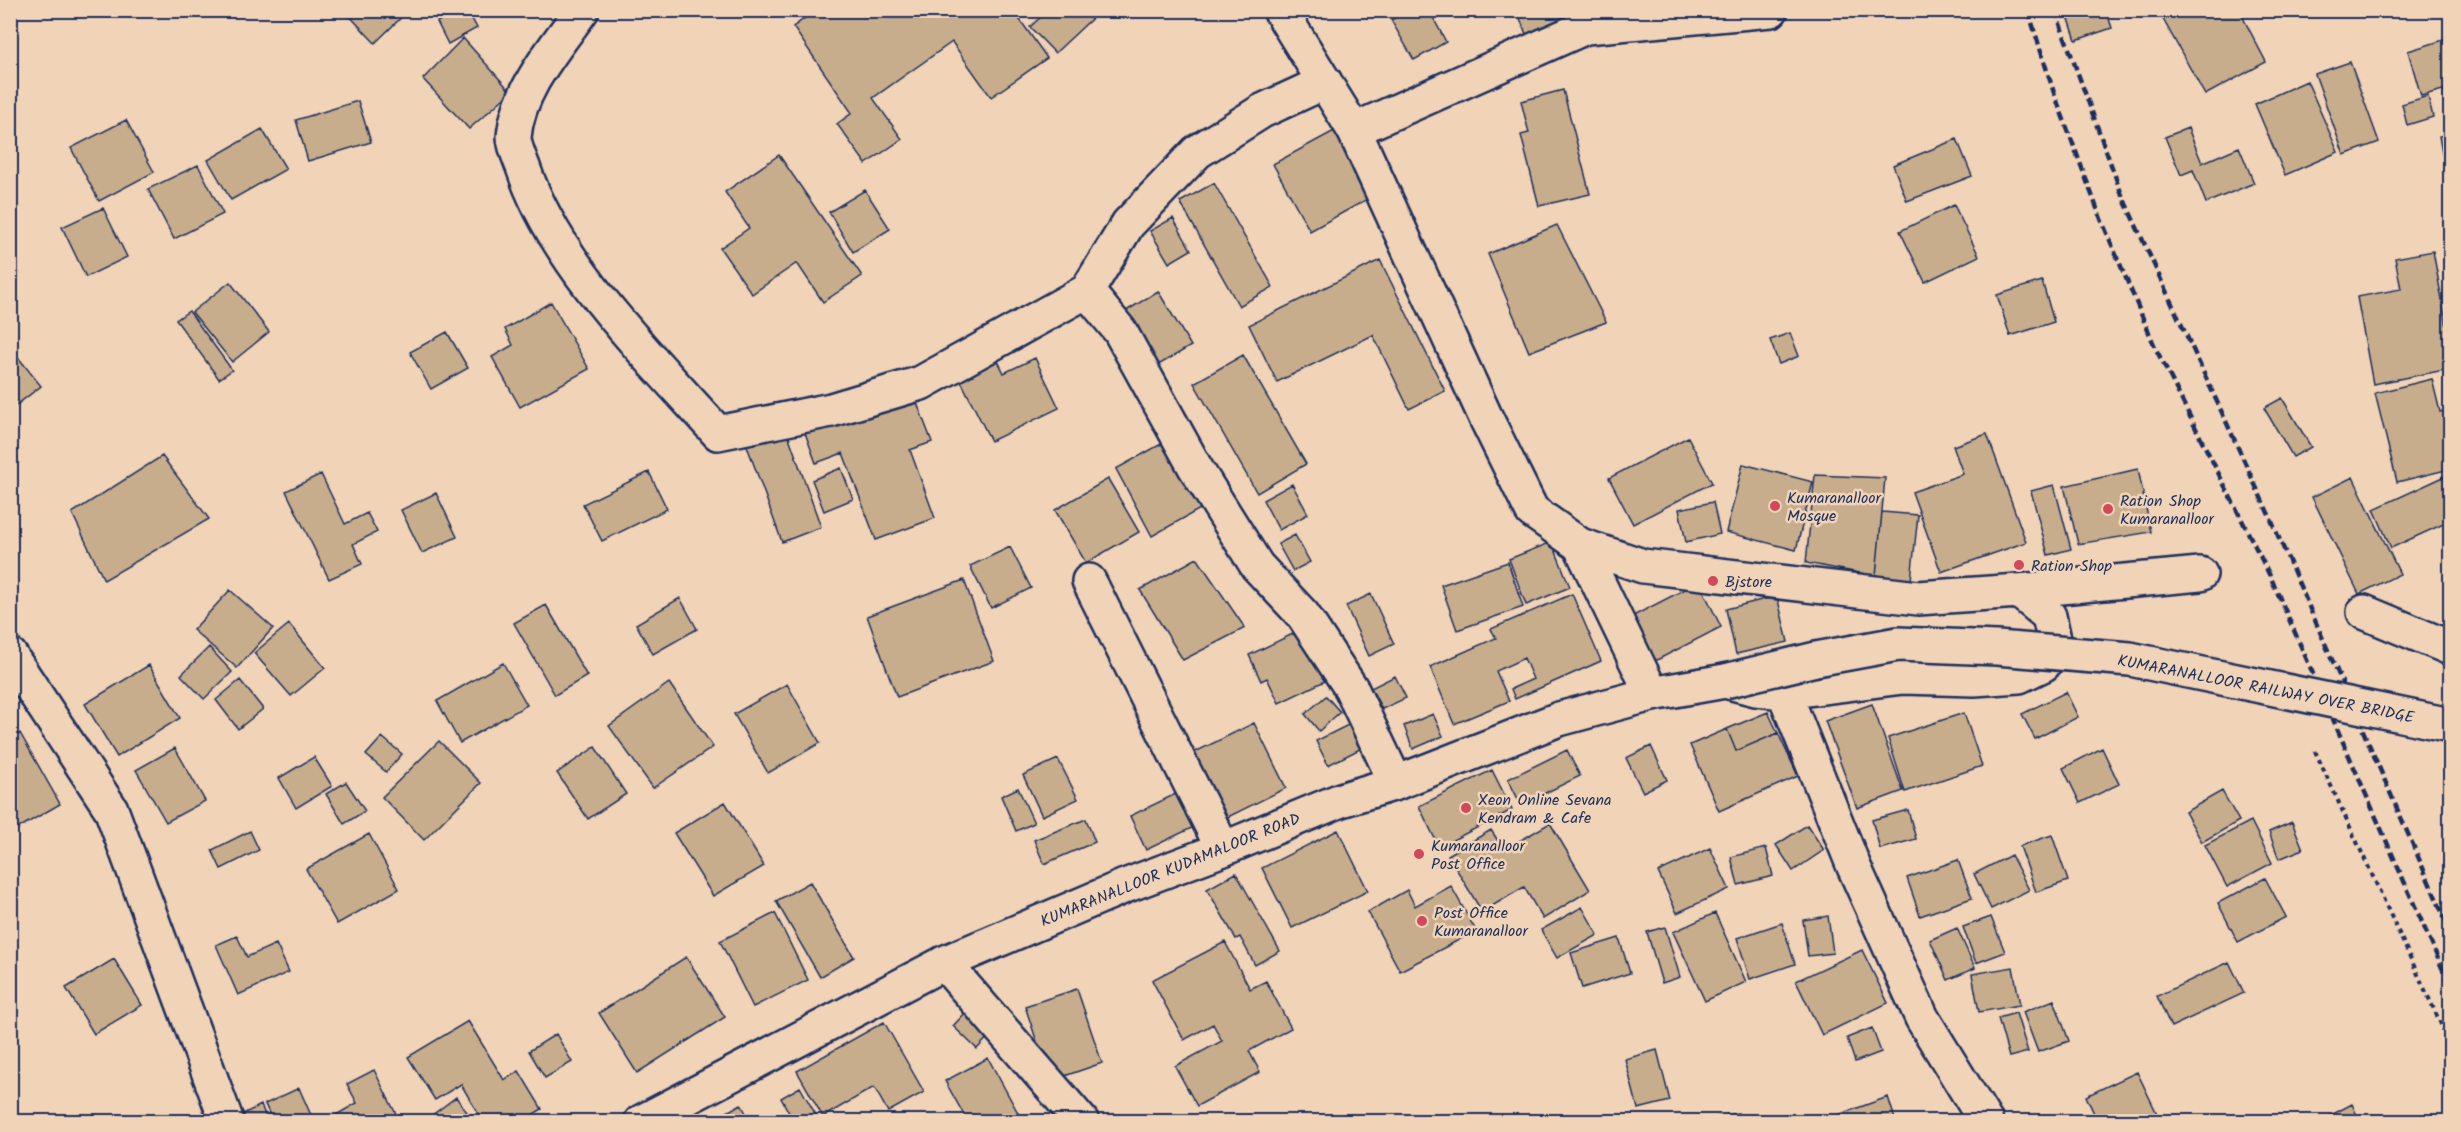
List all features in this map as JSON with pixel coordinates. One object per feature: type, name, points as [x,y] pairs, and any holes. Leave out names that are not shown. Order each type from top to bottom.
[{"type":"street","points":[[582,10],[537,75],[524,99],[514,139],[534,200],[599,299],[718,433],[831,410],[921,383],[1088,291],[1128,224],[1197,153],[1262,111],[1325,82]]},
{"type":"street","points":[[1280,10],[1354,130],[1485,418],[1532,511],[1580,545],[1643,566],[1918,598],[2200,574]]},
{"type":"street","points":[[1354,130],[1586,27],[1771,10]]},
{"type":"street","points":[[1088,291],[1120,331],[1196,467],[1257,566],[1303,615],[1352,688],[1396,783]]},
{"type":"street","points":[[1580,545],[1652,694]]},
{"type":"street","points":[[1089,581],[1223,849]]},
{"type":"street","points":[[1725,681],[1756,689],[1784,692],[1903,677],[1974,679],[2019,676],[2044,664],[2055,644],[2049,616],[2019,591]]},
{"type":"street","points":[[2364,612],[2451,648]]},
{"type":"street","name":"KUMARANALLOOR RAILWAY OVER BRIDGE","points":[[1725,681],[1816,659],[1898,644],[1997,648],[2130,659],[2451,725]]},
{"type":"street","points":[[10,655],[111,809],[227,1122]]},
{"type":"street","name":"KUMARANALLOOR KUDAMALOOR ROAD","points":[[641,1122],[944,963],[1125,886],[1223,849],[1341,800],[1396,783],[1559,719],[1652,694],[1725,681]]},
{"type":"street","points":[[1784,692],[1854,867],[1922,1018],[1986,1122]]},
{"type":"street","points":[[944,963],[1082,1122]]},
{"type":"path","points":[[2315,751],[2451,1044]]},
{"type":"building","points":[[344,10],[409,10],[375,43]]},
{"type":"building","points":[[458,10],[467,10],[477,28],[448,44],[437,22]]},
{"type":"building","points":[[816,10],[976,10],[978,14],[983,10],[1013,10],[1047,58],[991,97],[952,42],[873,98],[902,139],[866,164],[837,124],[852,113],[793,27]]},
{"type":"building","points":[[1048,10],[1101,10],[1055,53],[1030,27]]},
{"type":"building","points":[[1408,10],[1429,10],[1446,42],[1414,60],[1391,20]]},
{"type":"building","points":[[1517,10],[1560,10],[1565,22],[1527,37]]},
{"type":"building","points":[[2066,10],[2106,10],[2112,28],[2076,40]]},
{"type":"building","points":[[2158,10],[2239,10],[2266,62],[2205,95]]},
{"type":"building","points":[[463,38],[511,92],[469,129],[423,79]]},
{"type":"building","points":[[2450,38],[2450,88],[2421,96],[2408,51]]},
{"type":"building","points":[[2350,62],[2379,142],[2344,155],[2315,74]]},
{"type":"building","points":[[2307,81],[2338,152],[2285,175],[2255,104]]},
{"type":"building","points":[[1563,90],[1590,194],[1539,206],[1521,135],[1529,133],[1521,101]]},
{"type":"building","points":[[2450,90],[2450,123],[2449,124],[2444,91]]},
{"type":"building","points":[[2428,96],[2433,117],[2407,125],[2402,104]]},
{"type":"building","points":[[358,101],[371,142],[308,161],[296,120]]},
{"type":"building","points":[[126,120],[154,172],[99,201],[71,148]]},
{"type":"building","points":[[2188,128],[2202,163],[2239,147],[2254,183],[2206,203],[2193,170],[2181,175],[2165,137]]},
{"type":"building","points":[[262,129],[286,169],[231,200],[208,160]]},
{"type":"building","points":[[1336,130],[1373,196],[1310,231],[1273,164]]},
{"type":"building","points":[[2450,134],[2450,199],[2439,136]]},
{"type":"building","points":[[1957,139],[1972,176],[1907,201],[1893,165]]},
{"type":"building","points":[[779,155],[862,276],[823,302],[797,263],[752,294],[720,248],[749,228],[725,192]]},
{"type":"building","points":[[198,165],[223,214],[174,239],[148,189]]},
{"type":"building","points":[[1214,183],[1273,287],[1239,306],[1180,202]]},
{"type":"building","points":[[865,190],[890,229],[853,252],[829,212]]},
{"type":"building","points":[[1954,205],[1979,256],[1925,282],[1900,231]]},
{"type":"building","points":[[103,208],[127,257],[86,277],[62,227]]},
{"type":"building","points":[[1173,218],[1191,250],[1169,263],[1150,231]]},
{"type":"building","points":[[1557,225],[1606,322],[1529,352],[1488,254]]},
{"type":"building","points":[[2433,251],[2450,344],[2450,369],[2373,384],[2357,297],[2401,289],[2395,258]]},
{"type":"building","points":[[10,256],[19,273],[10,277]]},
{"type":"building","points":[[1380,260],[1445,391],[1409,409],[1373,335],[1277,382],[1249,325]]},
{"type":"building","points":[[2042,281],[2054,322],[2010,336],[1997,295]]},
{"type":"building","points":[[230,282],[269,332],[232,362],[192,312]]},
{"type":"building","points":[[1158,291],[1191,346],[1155,367],[1123,313]]},
{"type":"building","points":[[551,302],[589,369],[520,407],[492,357],[513,345],[505,329]]},
{"type":"building","points":[[189,311],[232,370],[219,379],[176,320]]},
{"type":"building","points":[[447,332],[468,368],[431,389],[410,352]]},
{"type":"building","points":[[1790,333],[1799,356],[1779,364],[1770,340]]},
{"type":"building","points":[[10,347],[41,386],[10,410]]},
{"type":"building","points":[[1243,355],[1306,464],[1257,493],[1194,383]]},
{"type":"building","points":[[1035,358],[1059,408],[991,441],[960,379],[998,361],[1004,373]]},
{"type":"building","points":[[2432,379],[2440,412],[2450,409],[2450,469],[2397,482],[2375,393]]},
{"type":"building","points":[[912,390],[932,442],[910,450],[935,518],[876,540],[843,453],[816,463],[804,430]]},
{"type":"building","points":[[2282,398],[2311,447],[2293,457],[2264,408]]},
{"type":"building","points":[[786,429],[821,527],[782,542],[746,443]]},
{"type":"building","points":[[1987,434],[2026,542],[1941,572],[1912,492],[1963,474],[1953,446]]},
{"type":"building","points":[[1688,437],[1712,483],[1633,524],[1609,478]]},
{"type":"building","points":[[1172,438],[1209,504],[1152,536],[1116,469]]},
{"type":"building","points":[[162,456],[209,519],[104,580],[72,513]]},
{"type":"building","name":"Kumaranalloor Mosque","points":[[1743,464],[1813,482],[1796,550],[1726,532]]},
{"type":"building","points":[[841,468],[853,499],[824,511],[812,480]]},
{"type":"building","name":"Ration Shop Kumaranalloor","points":[[2138,469],[2151,532],[2078,544],[2064,486]]},
{"type":"building","points":[[649,472],[667,509],[602,541],[583,504]]},
{"type":"building","points":[[321,474],[345,524],[367,513],[377,532],[353,544],[362,564],[329,579],[286,491]]},
{"type":"building","points":[[2450,474],[2450,521],[2391,548],[2374,509]]},
{"type":"building","points":[[1815,475],[1885,478],[1876,576],[1806,563]]},
{"type":"building","points":[[2353,477],[2400,574],[2359,594],[2312,497]]},
{"type":"building","points":[[1108,479],[1139,532],[1086,563],[1055,510]]},
{"type":"building","points":[[1292,484],[1308,514],[1279,530],[1263,500]]},
{"type":"building","points":[[2054,485],[2071,549],[2048,555],[2031,491]]},
{"type":"building","points":[[436,493],[457,537],[422,553],[401,510]]},
{"type":"building","points":[[1713,502],[1720,534],[1686,542],[1679,509]]},
{"type":"building","points":[[1882,512],[1918,515],[1911,580],[1876,576]]},
{"type":"building","points":[[1295,535],[1310,562],[1293,571],[1278,544]]},
{"type":"building","points":[[1552,542],[1570,587],[1526,605],[1509,559]]},
{"type":"building","points":[[1010,547],[1031,588],[991,608],[970,566]]},
{"type":"building","points":[[1197,558],[1245,628],[1183,660],[1140,590]]},
{"type":"building","points":[[1508,562],[1523,607],[1457,630],[1441,585]]},
{"type":"building","points":[[964,580],[994,661],[897,697],[867,616]]},
{"type":"building","points":[[1699,582],[1721,627],[1655,661],[1633,616]]},
{"type":"building","points":[[230,590],[273,628],[237,668],[193,630]]},
{"type":"building","points":[[1371,594],[1394,644],[1369,656],[1346,606]]},
{"type":"building","points":[[1572,594],[1601,661],[1515,699],[1511,689],[1533,679],[1524,658],[1496,671],[1509,701],[1454,724],[1430,667],[1496,638],[1491,629]]},
{"type":"building","points":[[1777,596],[1788,642],[1736,654],[1726,609]]},
{"type":"building","points":[[680,598],[697,629],[653,654],[636,624]]},
{"type":"building","points":[[546,605],[587,676],[555,695],[514,623]]},
{"type":"building","points":[[289,624],[325,668],[291,696],[254,653]]},
{"type":"building","points":[[1303,629],[1327,680],[1279,703],[1267,678],[1261,681],[1249,655]]},
{"type":"building","points":[[209,647],[232,672],[204,699],[181,675]]},
{"type":"building","points":[[503,663],[527,705],[460,743],[437,701]]},
{"type":"building","points":[[149,665],[180,718],[117,757],[85,704]]},
{"type":"building","points":[[1395,676],[1406,698],[1382,709],[1371,688]]},
{"type":"building","points":[[240,680],[263,709],[238,729],[216,700]]},
{"type":"building","points":[[669,683],[713,747],[653,788],[609,726]]},
{"type":"building","points":[[787,684],[820,743],[768,773],[734,714]]},
{"type":"building","points":[[2066,692],[2078,717],[2035,739],[2022,714]]},
{"type":"building","points":[[1326,696],[1340,712],[1319,731],[1305,714]]},
{"type":"building","points":[[1872,704],[1903,791],[1857,808],[1825,721]]},
{"type":"building","points":[[1768,712],[1778,733],[1736,751],[1727,729]]},
{"type":"building","points":[[1964,713],[1982,766],[1905,792],[1888,738]]},
{"type":"building","points":[[1433,714],[1443,736],[1413,749],[1404,726]]},
{"type":"building","points":[[1358,720],[1370,744],[1328,765],[1316,741]]},
{"type":"building","points":[[1254,723],[1286,788],[1220,821],[1187,756]]},
{"type":"building","points":[[1727,729],[1736,751],[1778,733],[1798,776],[1719,811],[1690,745]]},
{"type":"building","points":[[20,733],[60,804],[10,833],[10,739]]},
{"type":"building","points":[[382,737],[402,754],[386,772],[366,755]]},
{"type":"building","points":[[439,741],[481,783],[424,840],[382,797]]},
{"type":"building","points":[[1651,746],[1667,780],[1643,792],[1626,758]]},
{"type":"building","points":[[595,747],[626,794],[588,819],[557,773]]},
{"type":"building","points":[[175,748],[205,801],[166,822],[136,770]]},
{"type":"building","points":[[2102,748],[2119,784],[2080,803],[2063,768]]},
{"type":"building","points":[[1567,750],[1580,776],[1521,805],[1508,779]]},
{"type":"building","points":[[314,757],[332,786],[296,808],[279,778]]},
{"type":"building","points":[[1058,759],[1078,799],[1042,816],[1023,775]]},
{"type":"building","name":"Xeon Online Sevana Kendram & Cafe","points":[[1492,770],[1512,810],[1439,847],[1419,806]]},
{"type":"building","points":[[346,782],[365,811],[344,824],[326,794]]},
{"type":"building","points":[[1018,788],[1034,823],[1016,831],[1001,796]]},
{"type":"building","points":[[1184,790],[1200,824],[1146,850],[1130,816]]},
{"type":"building","points":[[2222,791],[2239,821],[2202,842],[2185,812]]},
{"type":"building","points":[[725,802],[764,866],[713,896],[674,833]]},
{"type":"building","points":[[1908,810],[1916,839],[1880,849],[1872,820]]},
{"type":"building","points":[[1086,819],[1095,842],[1044,864],[1034,840]]},
{"type":"building","points":[[2251,821],[2272,863],[2227,887],[2205,845]]},
{"type":"building","points":[[2292,822],[2303,849],[2279,859],[2269,832]]},
{"type":"building","points":[[1550,823],[1590,890],[1543,919],[1524,887],[1482,912],[1448,855],[1491,830],[1504,850]]},
{"type":"building","points":[[1807,825],[1824,850],[1793,871],[1776,845]]},
{"type":"building","points":[[1338,830],[1368,891],[1292,928],[1262,868]]},
{"type":"building","points":[[250,831],[259,850],[221,869],[212,850]]},
{"type":"building","points":[[369,834],[399,889],[337,924],[306,869]]},
{"type":"building","points":[[2052,835],[2068,881],[2036,892],[2020,846]]},
{"type":"building","points":[[1710,848],[1729,889],[1677,913],[1658,872]]},
{"type":"building","points":[[1766,848],[1773,876],[1738,885],[1731,857]]},
{"type":"building","points":[[2011,855],[2029,890],[1991,909],[1974,874]]},
{"type":"building","points":[[1958,860],[1972,898],[1920,916],[1907,878]]},
{"type":"building","points":[[1236,873],[1280,951],[1255,965],[1240,937],[1236,939],[1207,889]]},
{"type":"building","points":[[2265,878],[2286,917],[2238,942],[2218,903]]},
{"type":"building","points":[[810,882],[854,957],[820,977],[776,901]]},
{"type":"building","name":"Post Office Kumaranalloor","points":[[1451,886],[1476,931],[1400,971],[1368,912],[1407,890],[1415,906]]},
{"type":"building","points":[[1582,907],[1598,935],[1557,958],[1541,930]]},
{"type":"building","points":[[775,913],[808,980],[753,1007],[720,941]]},
{"type":"building","points":[[1715,913],[1746,982],[1705,1001],[1673,932]]},
{"type":"building","points":[[1828,916],[1833,953],[1808,956],[1803,920]]},
{"type":"building","points":[[1991,917],[2005,952],[1976,963],[1963,927]]},
{"type":"building","points":[[1782,923],[1795,964],[1750,979],[1737,938]]},
{"type":"building","points":[[1665,927],[1680,977],[1662,983],[1647,932]]},
{"type":"building","points":[[1957,928],[1975,968],[1948,980],[1930,940]]},
{"type":"building","points":[[237,936],[247,957],[276,944],[289,972],[238,995],[216,945]]},
{"type":"building","points":[[1619,938],[1630,973],[1582,988],[1571,953]]},
{"type":"building","points":[[1225,942],[1250,989],[1266,981],[1291,1028],[1249,1051],[1260,1072],[1197,1106],[1175,1066],[1222,1041],[1213,1024],[1184,1040],[1152,980]]},
{"type":"building","points":[[1862,950],[1888,1003],[1822,1035],[1796,981]]},
{"type":"building","points":[[686,957],[725,1017],[637,1073],[599,1013]]},
{"type":"building","points":[[114,959],[142,1005],[94,1034],[66,988]]},
{"type":"building","points":[[2229,962],[2244,993],[2171,1027],[2157,996]]},
{"type":"building","points":[[2013,967],[2020,1005],[1979,1012],[1972,974]]},
{"type":"building","points":[[1077,989],[1102,1063],[1050,1081],[1025,1006]]},
{"type":"building","points":[[2054,1000],[2069,1041],[2038,1052],[2023,1012]]},
{"type":"building","points":[[967,1011],[991,1034],[977,1049],[953,1026]]},
{"type":"building","points":[[2016,1013],[2028,1052],[2009,1057],[1998,1018]]},
{"type":"building","points":[[468,1021],[504,1080],[519,1071],[542,1109],[521,1122],[483,1122],[461,1084],[435,1100],[408,1057]]},
{"type":"building","points":[[884,1022],[924,1092],[888,1112],[874,1087],[823,1117],[797,1071]]},
{"type":"building","points":[[1872,1028],[1881,1052],[1855,1062],[1847,1038]]},
{"type":"building","points":[[556,1034],[572,1062],[545,1078],[529,1051]]},
{"type":"building","points":[[1657,1050],[1670,1101],[1638,1109],[1625,1059]]},
{"type":"building","points":[[988,1058],[1023,1122],[968,1122],[945,1081]]},
{"type":"building","points":[[374,1070],[400,1122],[324,1122],[357,1103],[347,1084]]},
{"type":"building","points":[[2137,1072],[2161,1122],[2098,1122],[2086,1096]]},
{"type":"building","points":[[800,1087],[820,1122],[794,1122],[781,1098]]},
{"type":"building","points":[[299,1088],[314,1122],[273,1122],[265,1104]]},
{"type":"building","points":[[456,1097],[474,1122],[423,1122]]},
{"type":"building","points":[[1888,1097],[1896,1122],[1840,1122],[1838,1115]]},
{"type":"building","points":[[741,1104],[751,1122],[710,1122]]},
{"type":"building","points":[[2352,1104],[2360,1122],[2318,1122]]},
{"type":"building","points":[[261,1105],[268,1122],[247,1122],[243,1114]]},
{"type":"building","points":[[1738,1113],[1739,1122],[1694,1122]]},
{"type":"railway","points":[[2028,10],[2054,93],[2101,219],[2155,347],[2271,578],[2450,986]]},
{"type":"railway","points":[[2055,10],[2122,195],[2269,515],[2450,930]]},
{"type":"place","name":"Kumaranalloor Mosque","points":[[1775,506]]},
{"type":"place","name":"Ration Shop Kumaranalloor","points":[[2108,509]]},
{"type":"place","name":"Ration Shop","points":[[2019,565]]},
{"type":"place","name":"Bjstore","points":[[1713,581]]},
{"type":"place","name":"Xeon Online Sevana Kendram & Cafe","points":[[1466,808]]},
{"type":"place","name":"Kumaranalloor Post Office","points":[[1419,854]]},
{"type":"place","name":"Post Office Kumaranalloor","points":[[1422,921]]}]
